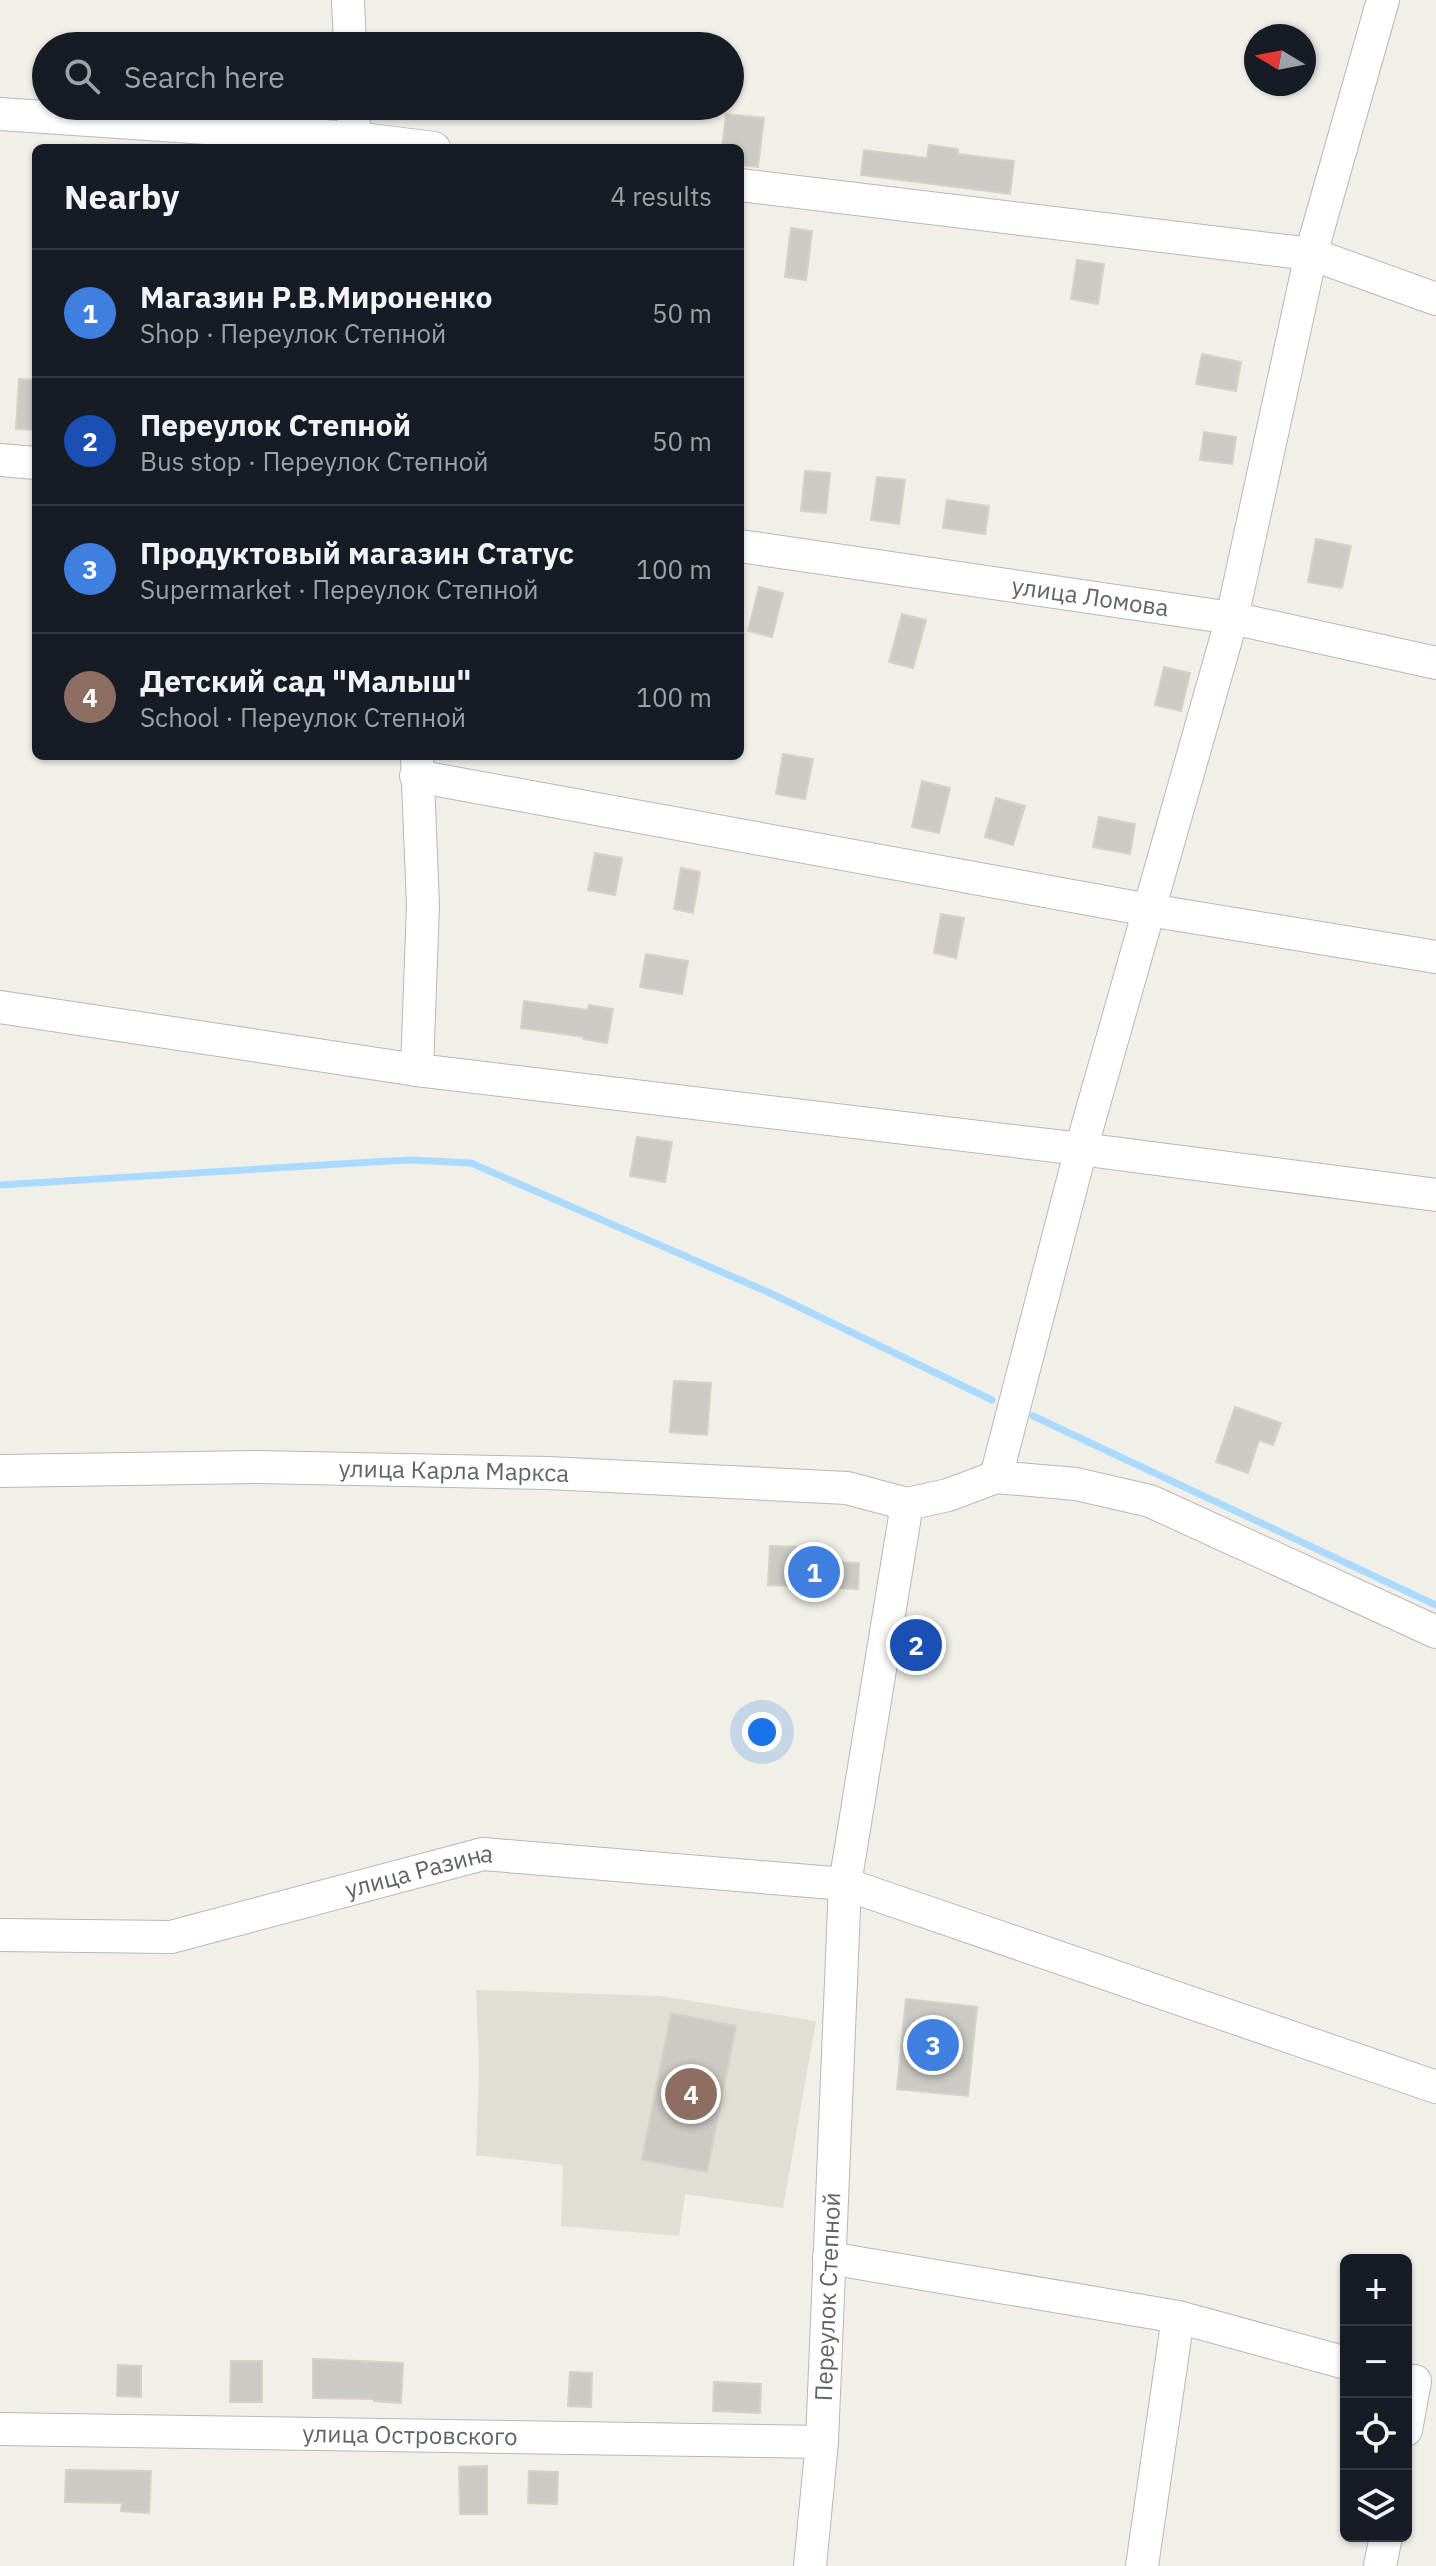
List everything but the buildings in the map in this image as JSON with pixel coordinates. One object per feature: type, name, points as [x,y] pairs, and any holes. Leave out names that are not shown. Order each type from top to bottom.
[{"type":"street","points":[[348,0],[349,32]]},
{"type":"street","points":[[996,1477],[1081,1149],[1232,618],[1311,254],[1383,0]]},
{"type":"street","points":[[0,114],[32,117]]},
{"type":"street","points":[[73,120],[355,143],[354,120]]},
{"type":"street","points":[[744,185],[1311,254],[1436,299]]},
{"type":"street","points":[[0,460],[32,463]]},
{"type":"street","name":"улица Ломова","points":[[744,547],[1232,618],[1436,663]]},
{"type":"street","points":[[417,1070],[423,905],[416,766],[1149,910],[1436,957]]},
{"type":"street","points":[[0,1007],[417,1070],[1081,1149],[1436,1195]]},
{"type":"street","name":"улица Карла Маркса","points":[[0,1471],[258,1467],[548,1473],[847,1488],[907,1504]]},
{"type":"street","points":[[907,1504],[948,1495],[996,1477],[1076,1484],[1150,1501],[1436,1632]]},
{"type":"street","name":"Переулок Степной","points":[[810,2566],[822,2442],[845,1884],[907,1504]]},
{"type":"street","name":"улица Разина","points":[[0,1935],[171,1937],[483,1854],[845,1884],[1436,2087]]},
{"type":"street","points":[[829,2258],[1178,2317],[1340,2361]]},
{"type":"street","points":[[1142,2566],[1178,2317]]},
{"type":"street","points":[[1412,2408],[1419,2383]]},
{"type":"street","name":"улица Островского","points":[[0,2429],[822,2442]]},
{"type":"street","points":[[1380,2566],[1385,2542]]},
{"type":"shaded area","points":[[476,1990],[660,1996],[816,2021],[783,2208],[685,2194],[679,2236],[561,2226],[563,2165],[476,2155],[479,2067]]},
{"type":"waterway","points":[[0,1185],[411,1160],[471,1163],[770,1293],[992,1400]]},
{"type":"waterway","points":[[1033,1416],[1436,1605]]},
{"type":"place","name":"Магазин Р.В.Мироненко","points":[[814,1572]]},
{"type":"place","name":"Переулок Степной","points":[[916,1645]]},
{"type":"place","name":"Продуктовый магазин Статус","points":[[933,2045]]},
{"type":"place","name":"Детский сад \"Малыш\"","points":[[691,2094]]}]
